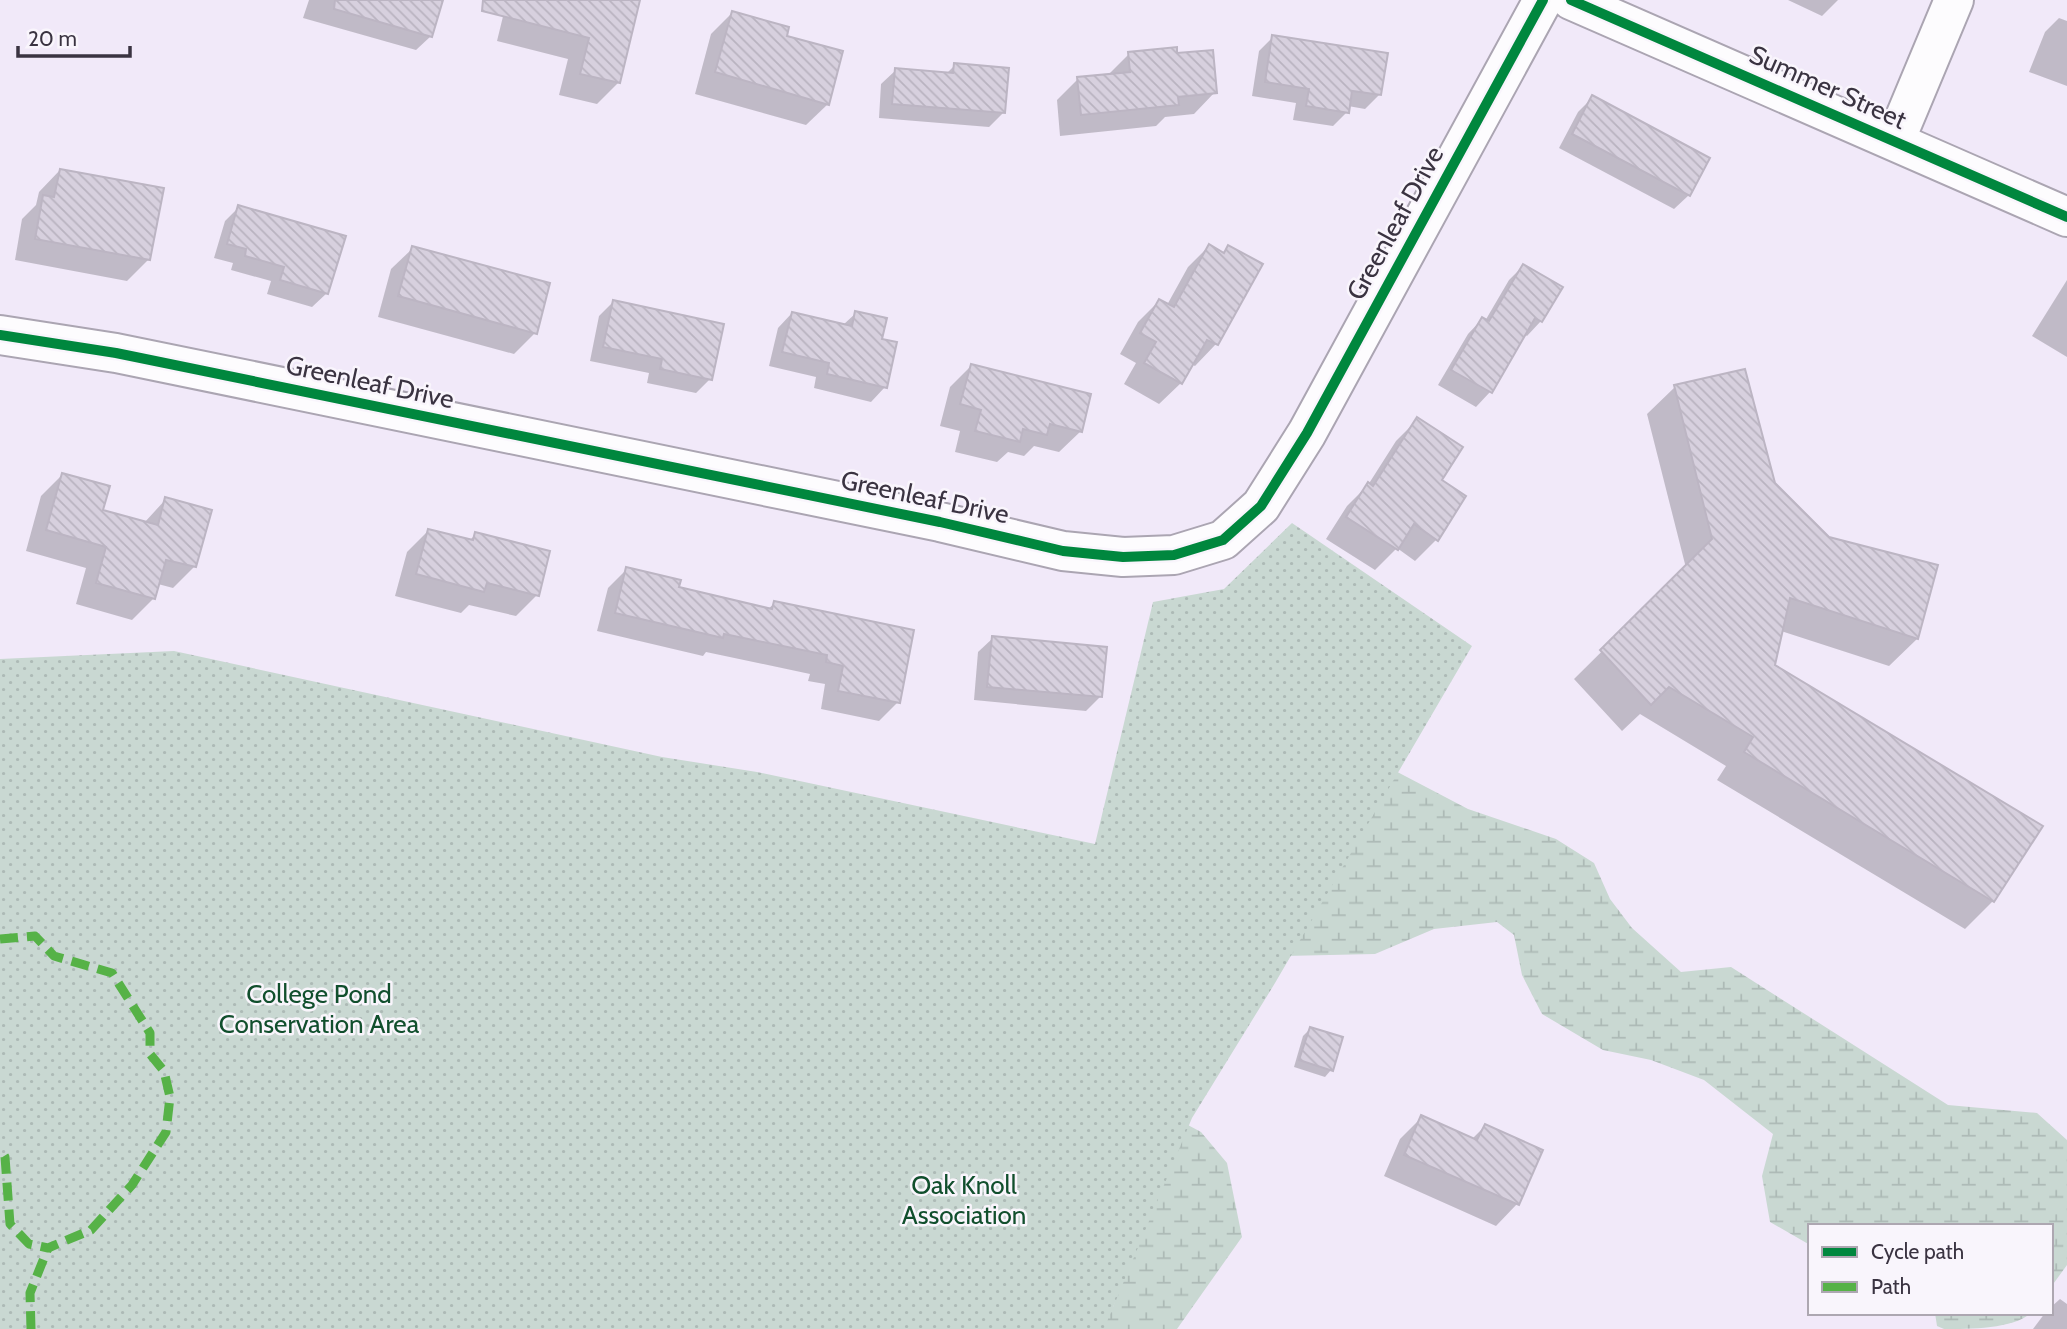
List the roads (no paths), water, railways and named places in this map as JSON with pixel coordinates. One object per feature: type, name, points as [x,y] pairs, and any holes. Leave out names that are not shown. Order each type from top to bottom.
[{"type":"street","name":"Greenleaf Drive","points":[[0,335],[116,352],[940,522],[1063,551],[1123,557],[1174,555],[1223,540],[1261,506],[1307,433],[1543,0]]},
{"type":"street","name":"Summer Street","points":[[1571,0],[2067,218]]},
{"type":"street","points":[[1895,141],[1954,0]]},
{"type":"park label","name":"College Pond Conservation Area","points":[[319,1009]]},
{"type":"park label","name":"Oak Knoll Association","points":[[964,1200]]}]
